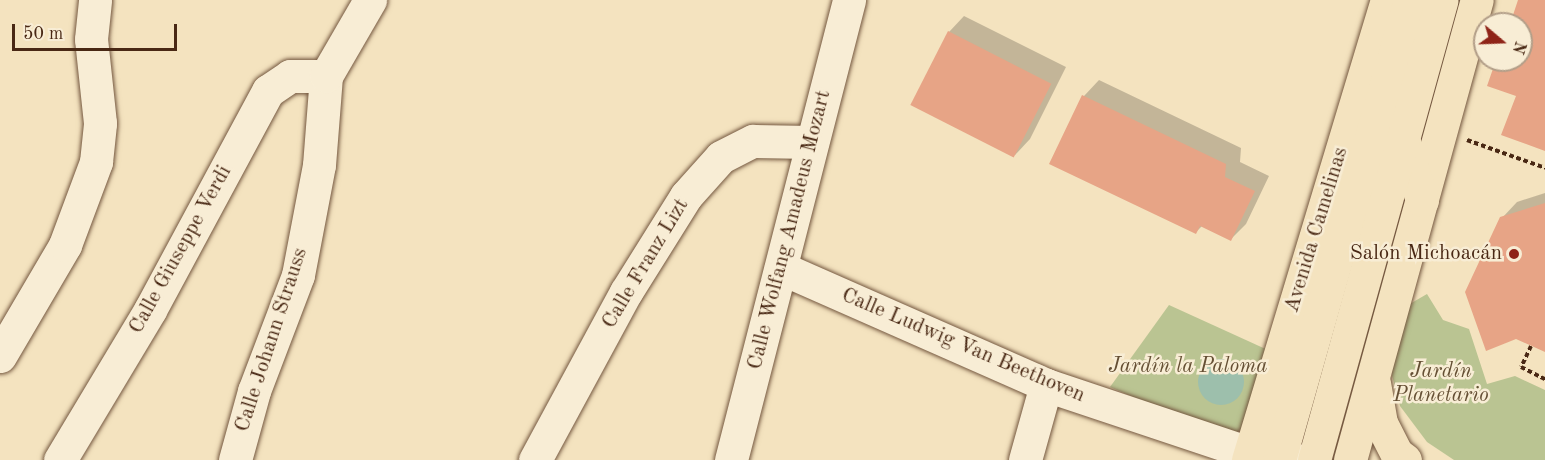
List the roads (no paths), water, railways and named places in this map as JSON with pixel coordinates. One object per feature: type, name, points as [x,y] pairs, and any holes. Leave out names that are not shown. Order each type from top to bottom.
[{"type":"main road","name":"Avenida Camelinas","points":[[1271,458],[1387,0]]},
{"type":"main road","name":"Avenida Camelinas","points":[[1271,458],[1410,0]]},
{"type":"main road","points":[[1314,460],[1442,0]]},
{"type":"main road","points":[[1350,460],[1477,0]]},
{"type":"main road","points":[[1404,142],[1422,200]]},
{"type":"main road","points":[[1373,378],[1381,423],[1397,453],[1405,460]]},
{"type":"street","points":[[0,356],[65,245],[96,162],[100,123],[91,39],[94,0]]},
{"type":"street","points":[[326,76],[370,0]]},
{"type":"street","name":"Calle Wolfang Amadeus Mozart","points":[[731,460],[849,0]]},
{"type":"street","name":"Calle Giuseppe Verdi","points":[[60,460],[150,310],[268,91],[290,76],[326,76]]},
{"type":"street","name":"Calle Johann Strauss","points":[[235,460],[254,391],[298,275],[319,165],[326,76]]},
{"type":"street","name":"Calle Franz Lizt","points":[[535,460],[626,292],[686,196],[722,157],[753,141],[812,142]]},
{"type":"street","name":"Calle Ludwig Van Beethoven","points":[[781,268],[1046,385],[1271,458]]},
{"type":"street","points":[[1025,460],[1046,385]]},
{"type":"place","name":"Salón Michoacán","points":[[1514,254]]},
{"type":"park label","name":"Jardín la Paloma","points":[[1188,367]]},
{"type":"park label","name":"Jardín Planetario","points":[[1441,384]]}]
